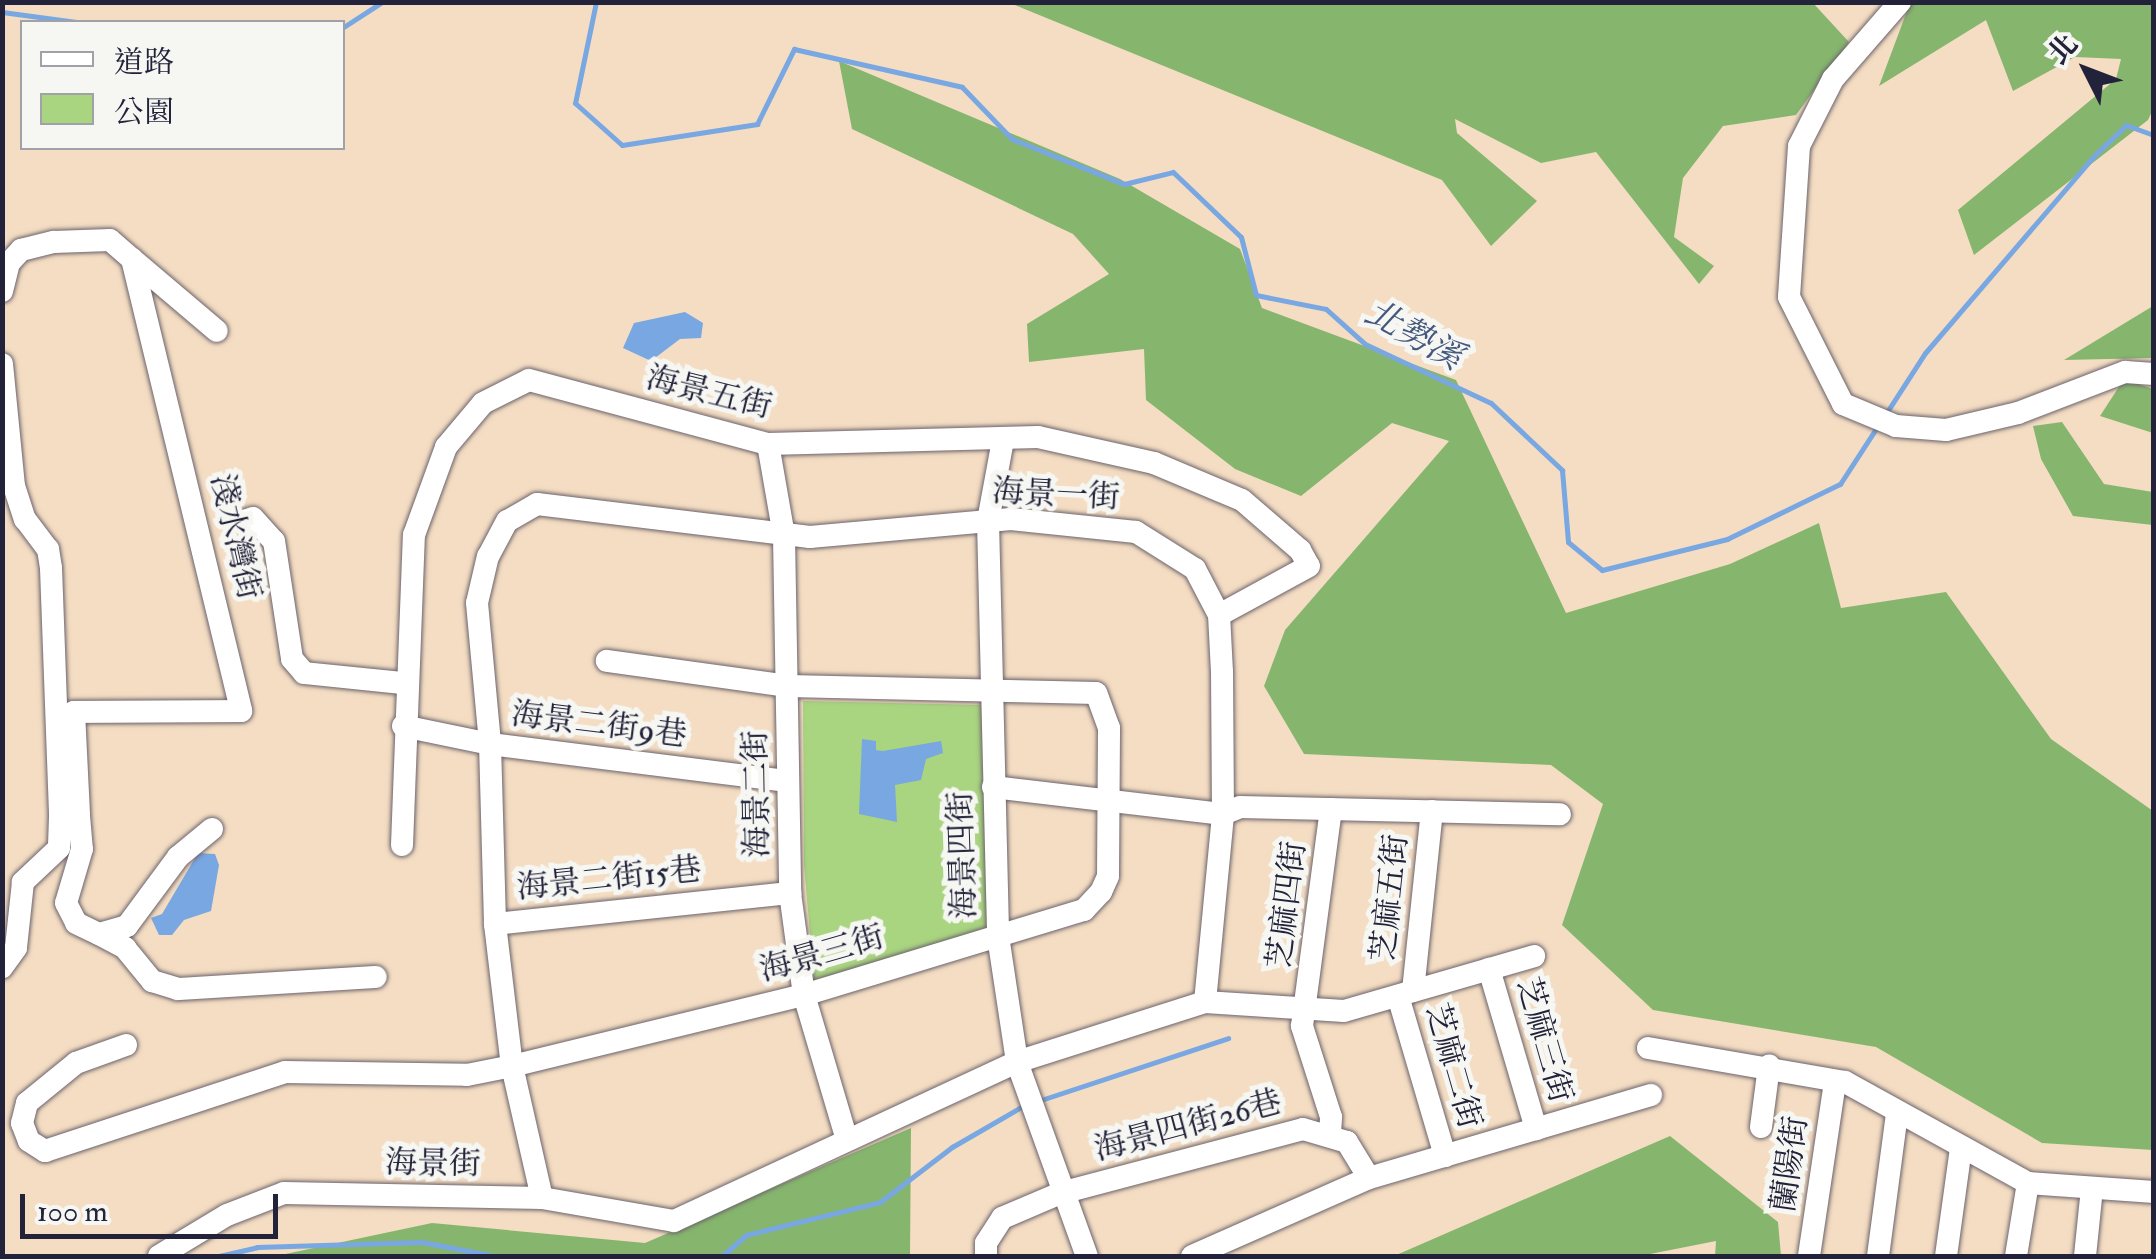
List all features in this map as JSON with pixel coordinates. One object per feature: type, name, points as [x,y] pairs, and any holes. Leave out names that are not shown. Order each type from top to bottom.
[{"type":"street","points":[[1900,2],[1833,79],[1799,146],[1789,296],[1843,404],[1881,420],[1946,430],[2018,413],[2125,372],[2154,374]]},
{"type":"street","points":[[2,290],[9,262],[21,250],[54,242],[110,240],[217,331]]},
{"type":"street","name":"淺水灣街","points":[[2,967],[16,948],[23,882],[59,848],[70,816],[74,712],[241,710],[132,259]]},
{"type":"street","name":"淺水灣街","points":[[2,364],[14,486],[25,520],[48,549],[51,568],[70,816]]},
{"type":"street","name":"海景五街","points":[[402,845],[403,684],[414,535],[446,447],[482,402],[530,380],[768,444],[1052,439],[1154,463],[1242,500],[1300,550],[1309,566],[1219,615]]},
{"type":"street","name":"海景四街","points":[[1003,440],[988,521],[996,691],[993,787],[998,936],[1017,1062],[1061,1193],[1087,1256]]},
{"type":"street","name":"海景二街","points":[[768,444],[784,536],[790,893],[804,995],[846,1137]]},
{"type":"street","name":"海景一街","points":[[542,1198],[512,1066],[495,924],[490,744],[477,603],[488,556],[507,520],[537,504],[784,536],[988,521],[1136,532],[1195,570],[1219,615],[1223,814],[1205,1002]]},
{"type":"street","points":[[244,521],[253,518],[274,541],[292,659],[304,673],[403,684]]},
{"type":"street","name":"海景三街","points":[[126,1044],[76,1062],[26,1103],[22,1123],[29,1141],[45,1151],[286,1072],[466,1075],[512,1066],[804,995],[1084,910],[1101,892],[1108,876],[1107,710],[1096,693],[788,686],[607,661]]},
{"type":"street","name":"海景二街9巷","points":[[403,726],[490,744],[788,780]]},
{"type":"street","points":[[993,787],[1223,814],[1240,807],[1560,814]]},
{"type":"street","name":"芝麻四街","points":[[1330,1133],[1331,1117],[1302,1026],[1332,809]]},
{"type":"street","name":"芝麻五街","points":[[1405,994],[1432,811]]},
{"type":"street","points":[[70,816],[82,849],[66,903],[76,923],[125,948],[152,981],[178,989],[376,977]]},
{"type":"street","points":[[99,934],[127,926],[178,856],[212,829]]},
{"type":"street","name":"海景二街15巷","points":[[495,924],[790,893]]},
{"type":"street","points":[[542,1198],[674,1220],[846,1137],[1017,1062],[1205,1002],[1344,1011],[1534,956]]},
{"type":"street","name":"芝麻三街","points":[[1489,969],[1536,1129]]},
{"type":"street","name":"芝麻二街","points":[[1405,994],[1446,1156]]},
{"type":"street","name":"蘭陽街","points":[[1648,1048],[1769,1066],[1835,1081],[2028,1183],[2154,1192]]},
{"type":"street","name":"蘭陽街","points":[[1761,1127],[1769,1066]]},
{"type":"street","name":"蘭陽街","points":[[1809,1256],[1835,1081]]},
{"type":"street","points":[[1192,1256],[1369,1178],[1650,1096]]},
{"type":"street","points":[[1878,1256],[1897,1113]]},
{"type":"street","name":"海景四街26巷","points":[[986,1256],[986,1243],[1002,1218],[1061,1193],[1303,1129],[1330,1133],[1347,1142],[1369,1178]]},
{"type":"street","points":[[1946,1256],[1962,1148]]},
{"type":"street","points":[[2016,1256],[2028,1183]]},
{"type":"street","points":[[2084,1256],[2092,1188]]},
{"type":"street","name":"海景街","points":[[159,1256],[227,1215],[284,1194],[542,1198]]},
{"type":"green space","points":[[1010,3],[1813,3],[1849,42],[1796,115],[1723,126],[1683,178],[1674,237],[1714,266],[1699,284],[1596,152],[1541,163],[1455,119],[1457,133],[1537,201],[1491,246],[1442,180]]},
{"type":"green space","points":[[1910,3],[2153,3],[2154,107],[2148,120],[1974,255],[1958,210],[2116,79],[2121,59],[2075,57],[2013,91],[1986,20],[1879,86]]},
{"type":"green space","points":[[839,61],[1120,179],[1240,249],[1262,308],[1456,380],[1566,613],[1730,564],[1819,523],[1841,608],[1946,592],[2051,739],[2153,811],[2153,1150],[2042,1143],[1876,1047],[1653,1010],[1562,925],[1603,804],[1551,765],[1304,754],[1264,686],[1285,630],[1449,441],[1392,423],[1301,496],[1235,469],[1146,400],[1144,349],[1029,362],[1027,324],[1109,274],[1073,234],[852,129]]},
{"type":"green space","points":[[2153,306],[2153,358],[2064,360],[2148,309]]},
{"type":"green space","points":[[2124,379],[2153,389],[2153,433],[2100,416]]},
{"type":"green space","points":[[2062,422],[2104,484],[2153,492],[2153,525],[2073,516],[2041,459],[2033,426]]},
{"type":"green space","points":[[803,701],[983,705],[990,932],[814,980],[804,865]]},
{"type":"green space","points":[[911,1128],[910,1256],[276,1256],[432,1223],[645,1243]]},
{"type":"green space","points":[[1670,1136],[1778,1222],[1781,1256],[1715,1256],[1716,1241],[1640,1256],[1394,1256]]},
{"type":"water","points":[[685,312],[703,323],[701,338],[680,339],[651,361],[623,348],[634,323]]},
{"type":"water","points":[[862,739],[876,741],[876,750],[883,751],[941,741],[943,753],[926,759],[921,780],[895,785],[897,822],[859,814]]},
{"type":"water","points":[[198,853],[215,854],[219,865],[211,911],[184,920],[172,935],[159,935],[151,918],[162,914]]},
{"type":"waterway","name":"北勢溪","points":[[345,26],[382,2]]},
{"type":"waterway","name":"北勢溪","points":[[596,2],[575,103],[622,145],[757,124],[794,49],[962,87],[1012,139],[1124,184],[1173,172],[1241,237],[1256,295],[1326,309],[1365,344],[1491,403],[1562,470],[1568,542],[1602,570],[1727,539],[1840,484],[1879,424]]},
{"type":"waterway","name":"北勢溪","points":[[2,12],[61,20]]},
{"type":"waterway","name":"北勢溪","points":[[1885,415],[1925,353],[2094,156],[2126,125],[2154,135]]},
{"type":"waterway","points":[[1044,1099],[1228,1038]]},
{"type":"waterway","points":[[722,1256],[746,1235],[880,1202],[952,1147],[1021,1107]]},
{"type":"waterway","points":[[219,1256],[257,1247],[422,1242],[495,1256]]}]
